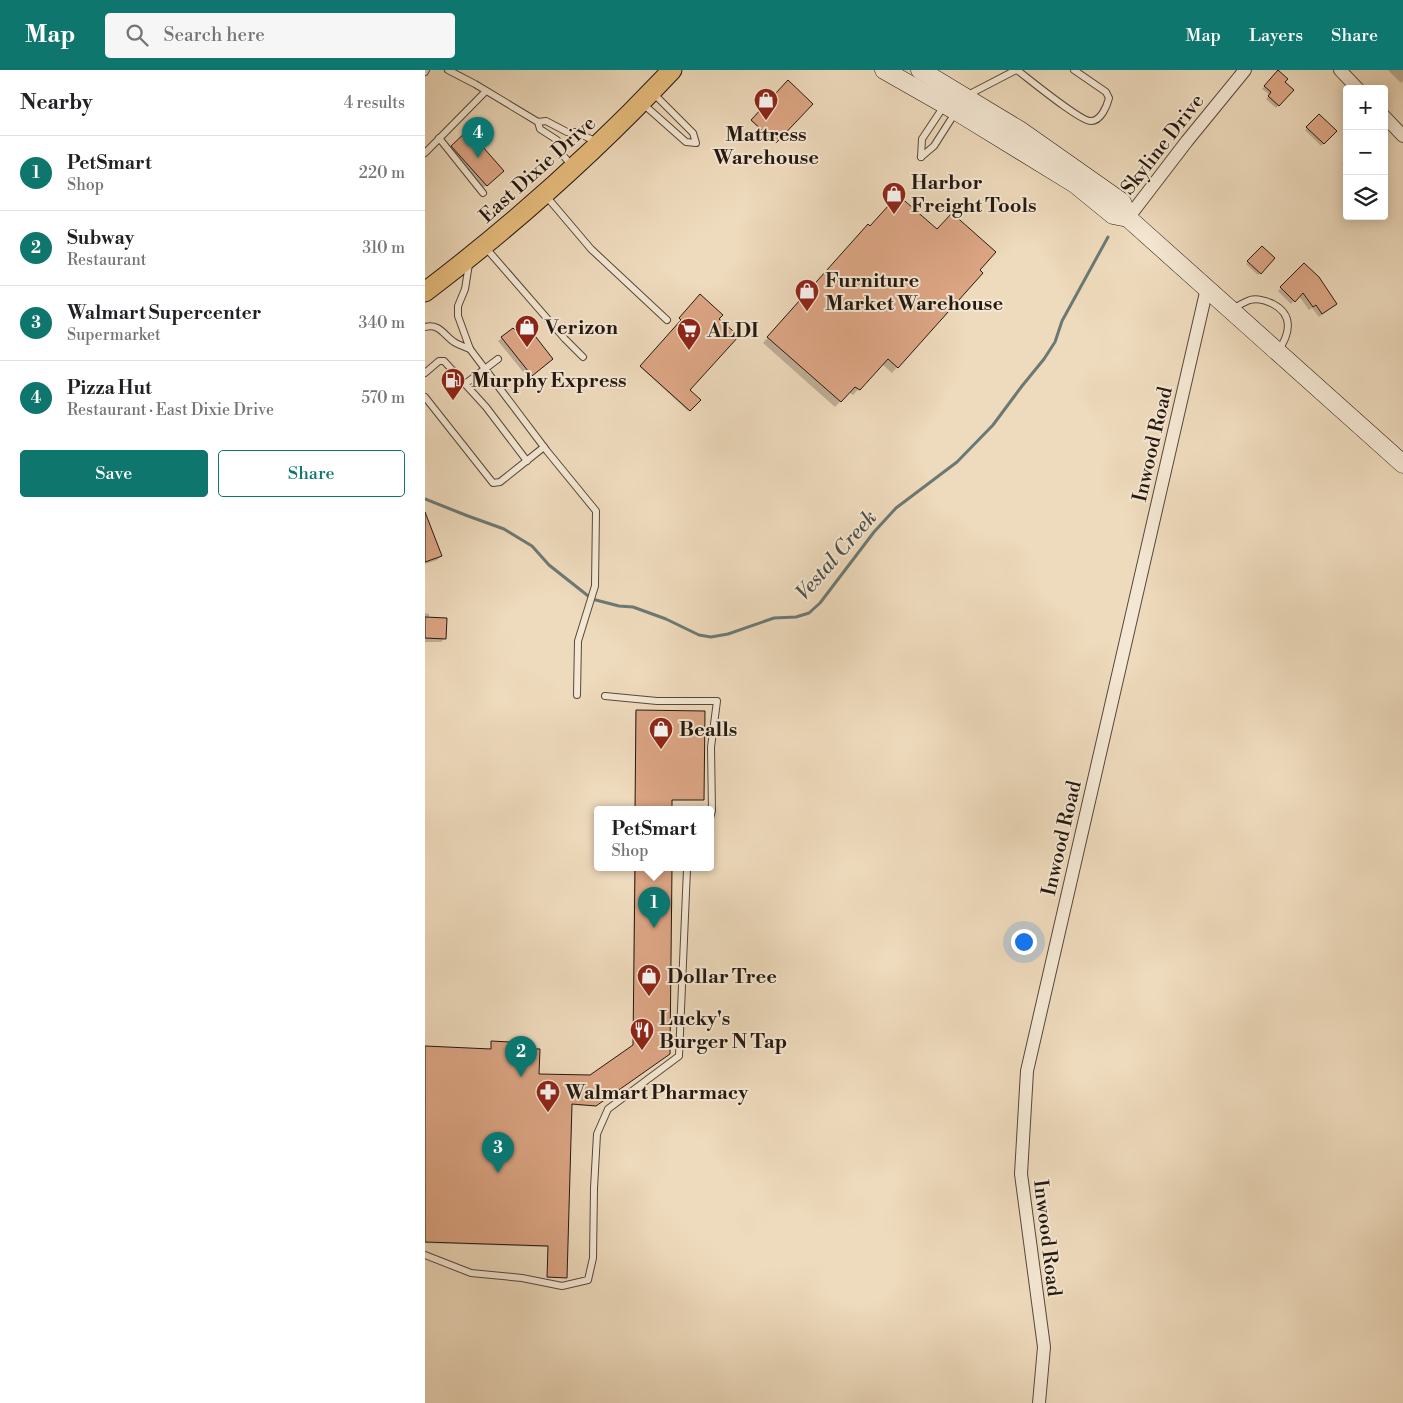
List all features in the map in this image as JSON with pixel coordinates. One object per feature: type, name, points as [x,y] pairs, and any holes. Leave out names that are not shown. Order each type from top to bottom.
[{"type":"main road","name":"East Dixie Drive","points":[[425,292],[477,252],[545,194],[600,144],[672,70]]},
{"type":"main road","points":[[884,70],[1021,131],[1122,202],[1128,218],[1403,464]]},
{"type":"main road","points":[[920,70],[955,103]]},
{"type":"street","name":"Skyline Drive","points":[[1128,218],[1245,70]]},
{"type":"street","points":[[1340,70],[1354,85]]},
{"type":"street","points":[[1388,120],[1403,136]]},
{"type":"street","name":"Inwood Road","points":[[1039,1403],[1044,1347],[1021,1174],[1027,1071],[1207,288]]},
{"type":"lane","points":[[448,70],[538,122],[546,121],[567,132],[576,132],[600,144]]},
{"type":"lane","points":[[955,103],[935,146],[921,157],[922,140],[955,103],[1017,70],[1089,122],[1095,121],[1104,110],[1109,98],[1106,92],[1074,70]]},
{"type":"lane","points":[[425,153],[486,91]]},
{"type":"lane","points":[[647,97],[693,133],[696,143],[686,142],[647,97]]},
{"type":"lane","points":[[538,122],[540,129],[557,140],[561,153],[573,167]]},
{"type":"lane","points":[[439,138],[483,193]]},
{"type":"lane","points":[[545,194],[591,249],[667,320]]},
{"type":"lane","points":[[577,695],[578,641],[595,586],[596,511],[544,447],[470,349],[458,316],[458,306],[477,252],[583,357]]},
{"type":"lane","points":[[1231,310],[1251,300],[1268,302],[1279,307],[1286,315],[1289,330],[1278,352]]},
{"type":"lane","points":[[425,327],[431,325],[442,330],[454,342],[470,349]]},
{"type":"lane","points":[[465,384],[498,359]]},
{"type":"lane","points":[[425,373],[439,361],[444,361],[486,407],[527,460]]},
{"type":"lane","points":[[425,397],[493,483],[500,482],[544,447]]},
{"type":"lane","points":[[605,696],[657,701],[717,701],[711,746],[712,806]]},
{"type":"lane","points":[[425,1255],[471,1273],[522,1278],[562,1286],[588,1280],[593,1258],[597,1134],[608,1108],[679,1056],[687,871]]},
{"type":"building","points":[[1278,70],[1288,79],[1285,82],[1294,90],[1279,106],[1268,96],[1271,92],[1264,86]]},
{"type":"building","points":[[788,80],[813,104],[776,143],[751,120]]},
{"type":"building","points":[[1319,114],[1337,131],[1324,144],[1306,127]]},
{"type":"building","points":[[468,130],[504,171],[487,186],[451,146]]},
{"type":"building","points":[[898,195],[937,229],[952,213],[996,252],[980,270],[983,273],[898,368],[888,359],[860,390],[855,387],[841,402],[767,337],[868,224],[870,226]]},
{"type":"building","points":[[1262,246],[1275,258],[1261,274],[1247,261]]},
{"type":"building","points":[[1304,263],[1319,277],[1337,304],[1322,314],[1316,305],[1313,307],[1303,293],[1295,302],[1280,287]]},
{"type":"building","name":"ALDI","points":[[700,294],[723,315],[719,319],[739,336],[690,390],[701,400],[690,411],[640,366],[681,320],[679,318]]},
{"type":"building","name":"Verizon","points":[[525,323],[553,359],[532,376],[501,337],[513,328],[515,330]]},
{"type":"building","points":[[425,512],[442,556],[425,562]]},
{"type":"building","points":[[425,617],[447,618],[446,639],[425,638]]},
{"type":"building","points":[[636,710],[705,711],[704,800],[672,800],[672,806],[635,806]]},
{"type":"building","points":[[635,871],[672,871],[670,1054],[596,1106],[572,1104],[567,1278],[547,1277],[548,1246],[425,1242],[425,1046],[491,1049],[491,1041],[510,1042],[510,1048],[540,1049],[539,1074],[590,1075],[633,1045]]},
{"type":"waterway","name":"Vestal Creek","points":[[425,499],[504,529],[532,546],[549,565],[592,599],[619,606],[633,607],[666,619],[699,635],[711,637],[728,634],[774,618],[796,617],[809,613],[820,603],[874,532],[896,508],[957,462],[993,425],[1055,342],[1062,321],[1108,237]]},
{"type":"place","name":"Mattress Warehouse","points":[[766,121]]},
{"type":"place","name":"Pizza Hut","points":[[478,158]]},
{"type":"place","name":"Harbor Freight Tools","points":[[894,215]]},
{"type":"place","name":"Furniture Market Warehouse","points":[[807,312]]},
{"type":"place","name":"Verizon","points":[[527,348]]},
{"type":"place","name":"ALDI","points":[[689,351]]},
{"type":"place","name":"Murphy Express","points":[[453,401]]},
{"type":"place","name":"Bealls","points":[[661,750]]},
{"type":"place","name":"PetSmart","points":[[654,928]]},
{"type":"place","name":"Dollar Tree","points":[[649,997]]},
{"type":"place","name":"Lucky's Burger N Tap","points":[[642,1051]]},
{"type":"place","name":"Subway","points":[[521,1077]]},
{"type":"place","name":"Walmart Pharmacy","points":[[548,1113]]},
{"type":"place","name":"Walmart Supercenter","points":[[498,1173]]}]
